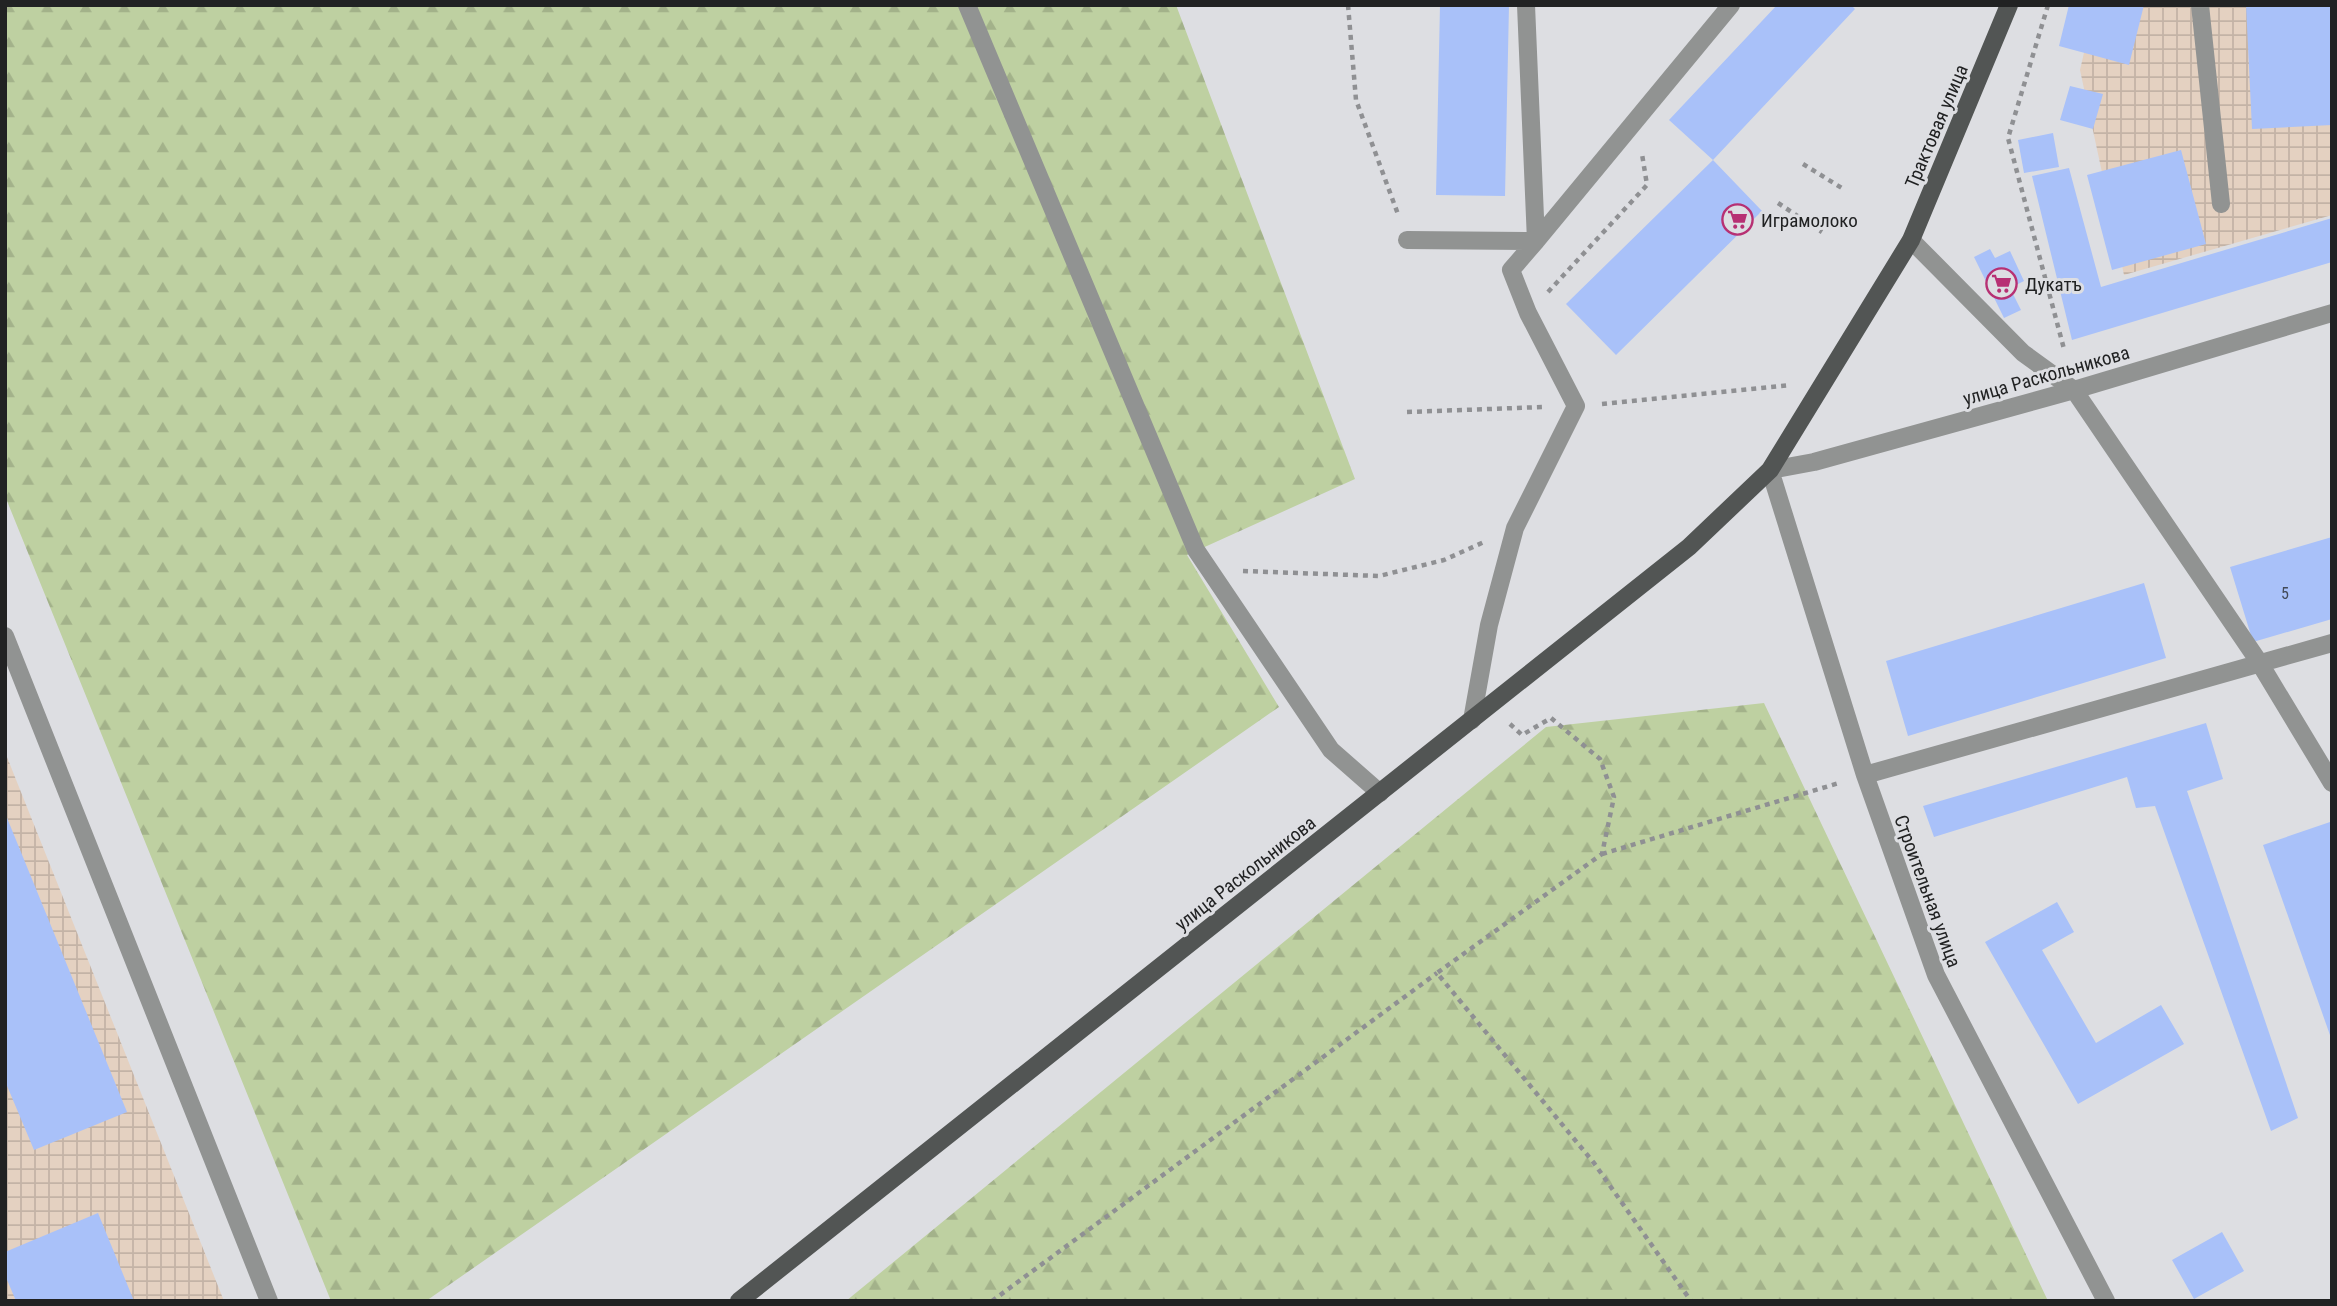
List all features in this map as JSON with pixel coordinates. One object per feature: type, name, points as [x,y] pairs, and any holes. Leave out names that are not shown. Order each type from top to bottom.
[{"type":"main road","name":"Трактовая улица","points":[[1898,262],[1911,240],[2009,5]]},
{"type":"main road","name":"улица Раскольникова","points":[[738,1301],[1689,547],[1770,470],[1898,262]]},
{"type":"street","points":[[967,5],[1190,538],[1210,572],[1331,750],[1380,793]]},
{"type":"street","points":[[1526,5],[1536,241]]},
{"type":"street","points":[[1472,720],[1489,625],[1515,528],[1576,406],[1528,313],[1511,270],[1731,5]]},
{"type":"street","points":[[2200,5],[2221,204]]},
{"type":"street","points":[[1407,240],[1536,241]]},
{"type":"street","points":[[1911,240],[2023,353],[2074,390],[2259,662],[2332,783]]},
{"type":"street","name":"улица Раскольникова","points":[[1770,470],[1814,462],[2074,390],[2332,313]]},
{"type":"street","name":"Строительная улица","points":[[1770,470],[1865,775],[1936,975],[2106,1301]]},
{"type":"street","points":[[5,636],[269,1301]]},
{"type":"street","points":[[1865,775],[2332,643]]},
{"type":"path","points":[[1348,5],[1356,100],[1407,240]]},
{"type":"path","points":[[2048,5],[2008,138],[2074,390]]},
{"type":"path","points":[[1528,313],[1647,185],[1636,120]]},
{"type":"path","points":[[1803,164],[1845,190]]},
{"type":"path","points":[[1778,203],[1822,232]]},
{"type":"path","points":[[1407,412],[1576,406],[1824,382]]},
{"type":"path","points":[[1210,572],[1379,576],[1444,560],[1515,528]]},
{"type":"path","points":[[1491,705],[1522,735],[1551,718],[1600,759],[1614,797],[1602,854]]},
{"type":"path","points":[[992,1301],[1602,854],[1865,775]]},
{"type":"path","points":[[1437,973],[1594,1163],[1691,1301]]},
{"type":"shaded area","points":[[2095,5],[2332,5],[2332,215],[2124,275],[2080,70]]},
{"type":"shaded area","points":[[5,752],[224,1301],[5,1301]]},
{"type":"green space","points":[[5,5],[1176,5],[1355,479],[1187,555],[1279,707],[426,1301],[331,1301],[5,496]]},
{"type":"green space","points":[[1764,703],[2048,1301],[846,1301],[1546,727]]},
{"type":"building","points":[[1440,5],[1509,5],[1505,196],[1436,195]]},
{"type":"building","points":[[1777,5],[1851,5],[1855,9],[1713,160],[1669,120]]},
{"type":"building","points":[[2069,5],[2144,5],[2129,65],[2059,46]]},
{"type":"building","points":[[2246,5],[2332,5],[2332,125],[2252,129]]},
{"type":"building","points":[[2070,86],[2103,94],[2093,129],[2060,120]]},
{"type":"building","points":[[2053,133],[2059,167],[2024,173],[2018,140]]},
{"type":"building","points":[[2181,150],[2206,244],[2112,270],[2087,175]]},
{"type":"building","points":[[1713,160],[1762,211],[1616,355],[1566,304]]},
{"type":"building","points":[[2069,168],[2101,287],[2332,218],[2332,262],[2072,340],[2032,176]]},
{"type":"building","name":"Дукатъ","points":[[1990,249],[1995,258],[2010,251],[2024,281],[2010,288],[2021,310],[2004,318],[1974,257]]},
{"type":"building","points":[[2332,537],[2332,619],[2253,642],[2230,567]]},
{"type":"building","points":[[2144,583],[2166,658],[1908,736],[1886,661]]},
{"type":"building","points":[[2206,723],[2223,779],[2187,791],[2298,1118],[2271,1131],[2155,806],[2136,808],[2127,777],[1934,837],[1923,806]]},
{"type":"building","points":[[5,813],[127,1112],[34,1150],[5,1081]]},
{"type":"building","points":[[2330,822],[2332,828],[2331,1038],[2263,845]]},
{"type":"building","points":[[2057,902],[2074,932],[2042,950],[2096,1043],[2161,1005],[2184,1044],[2078,1104],[1985,942]]},
{"type":"building","points":[[98,1213],[134,1301],[16,1301],[5,1275],[5,1252]]},
{"type":"building","points":[[2222,1232],[2244,1271],[2194,1299],[2172,1260]]},
{"type":"place","name":"Играмолоко","points":[[1738,220]]},
{"type":"place","name":"Дукатъ","points":[[2002,284]]}]
